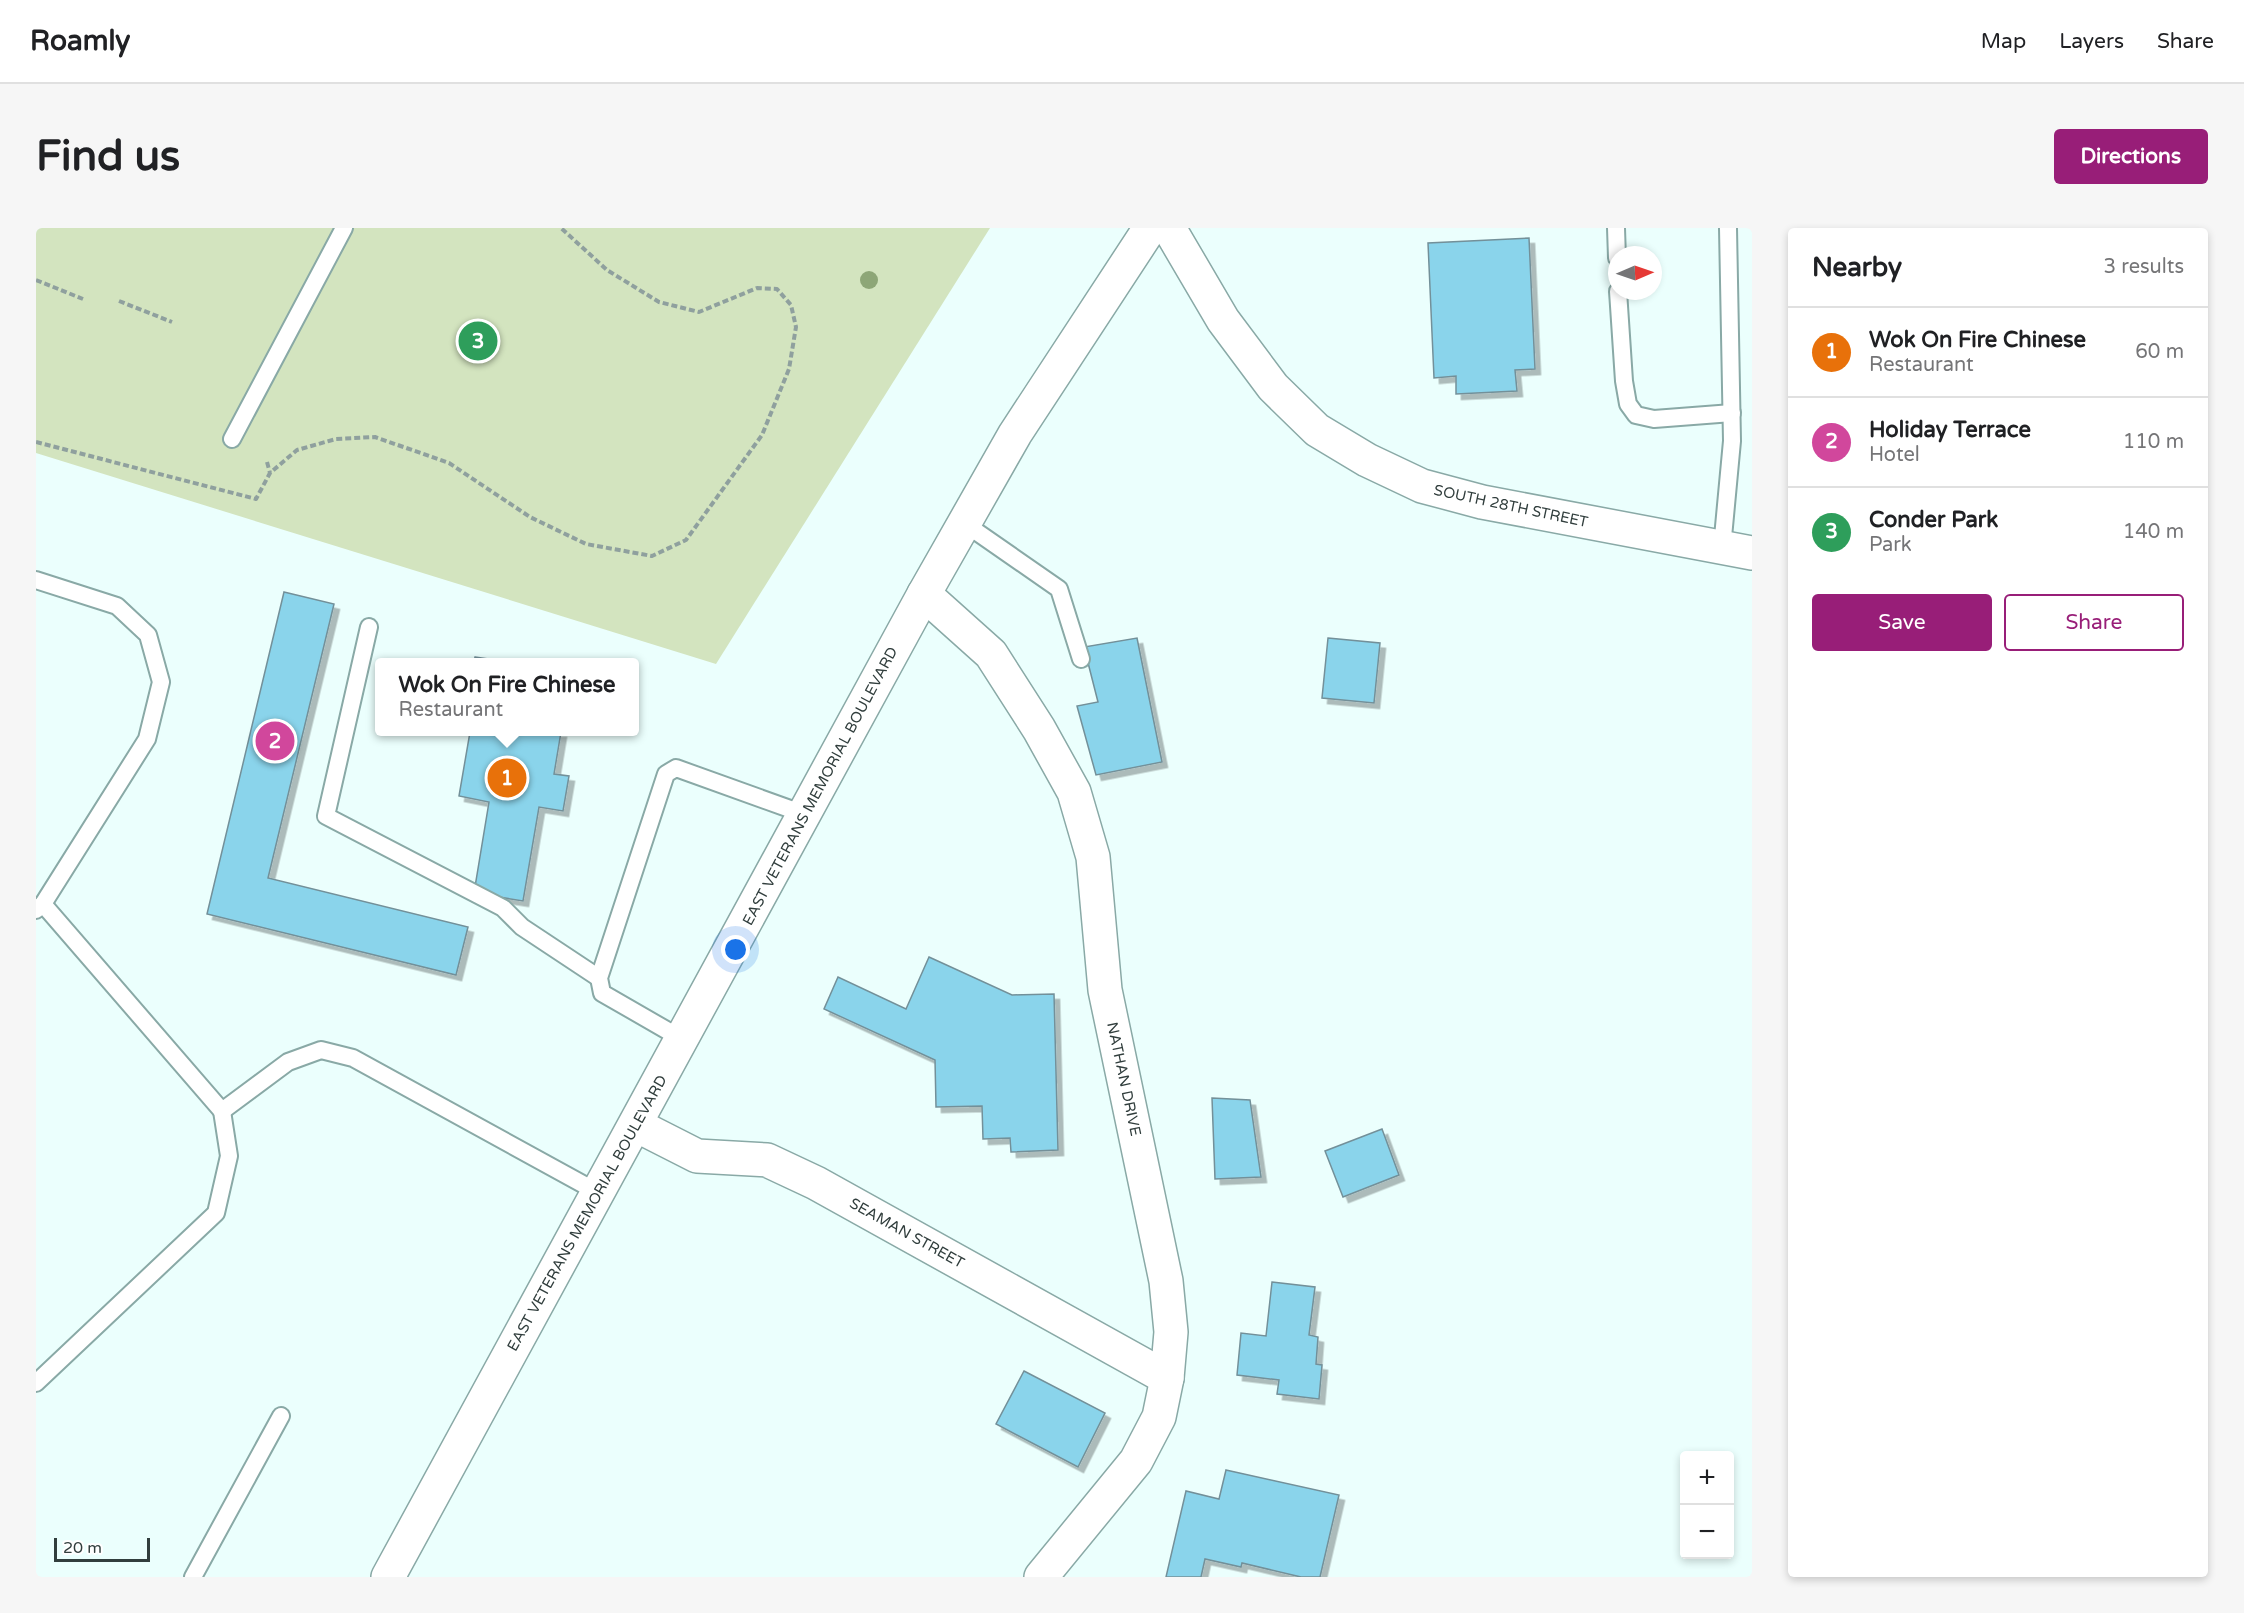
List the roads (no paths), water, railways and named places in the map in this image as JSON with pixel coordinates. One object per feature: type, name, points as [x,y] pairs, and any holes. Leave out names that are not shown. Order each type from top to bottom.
[{"type":"street","name":"EAST VETERANS MEMORIAL BOULEVARD","points":[[388,1577],[964,523],[1015,434],[1150,228]]},
{"type":"street","name":"SOUTH 28TH STREET","points":[[1169,228],[1223,321],[1273,387],[1317,430],[1367,460],[1422,486],[1482,502],[1737,551]]},
{"type":"street","name":"NATHAN DRIVE","points":[[924,594],[991,654],[1040,729],[1074,792],[1093,857],[1105,990],[1166,1281],[1171,1332],[1167,1377],[1159,1417],[1136,1461],[1041,1577]]},
{"type":"street","name":"SEAMAN STREET","points":[[636,1125],[697,1156],[768,1160],[806,1178],[1167,1377]]},
{"type":"lane","points":[[232,439],[344,228]]},
{"type":"lane","points":[[1616,228],[1617,246]]},
{"type":"lane","points":[[1728,228],[1732,441],[1737,551]]},
{"type":"lane","points":[[1619,300],[1624,381],[1628,404],[1636,415],[1654,419],[1732,413]]},
{"type":"lane","points":[[964,523],[1059,589],[1081,659]]},
{"type":"lane","points":[[36,580],[117,606],[148,635],[161,682],[147,740],[39,907],[222,1111],[229,1156],[216,1213],[36,1383]]},
{"type":"lane","points":[[369,627],[326,816],[503,908],[522,927],[598,978]]},
{"type":"lane","points":[[682,1039],[602,993],[598,978],[666,774],[676,768],[804,814]]},
{"type":"lane","points":[[222,1111],[288,1062],[321,1050],[352,1058],[598,1193]]},
{"type":"lane","points":[[193,1577],[280,1416]]},
{"type":"place","name":"Conder Park","points":[[478,341]]},
{"type":"place","name":"Holiday Terrace","points":[[275,741]]},
{"type":"place","name":"Wok On Fire Chinese","points":[[507,778]]}]
